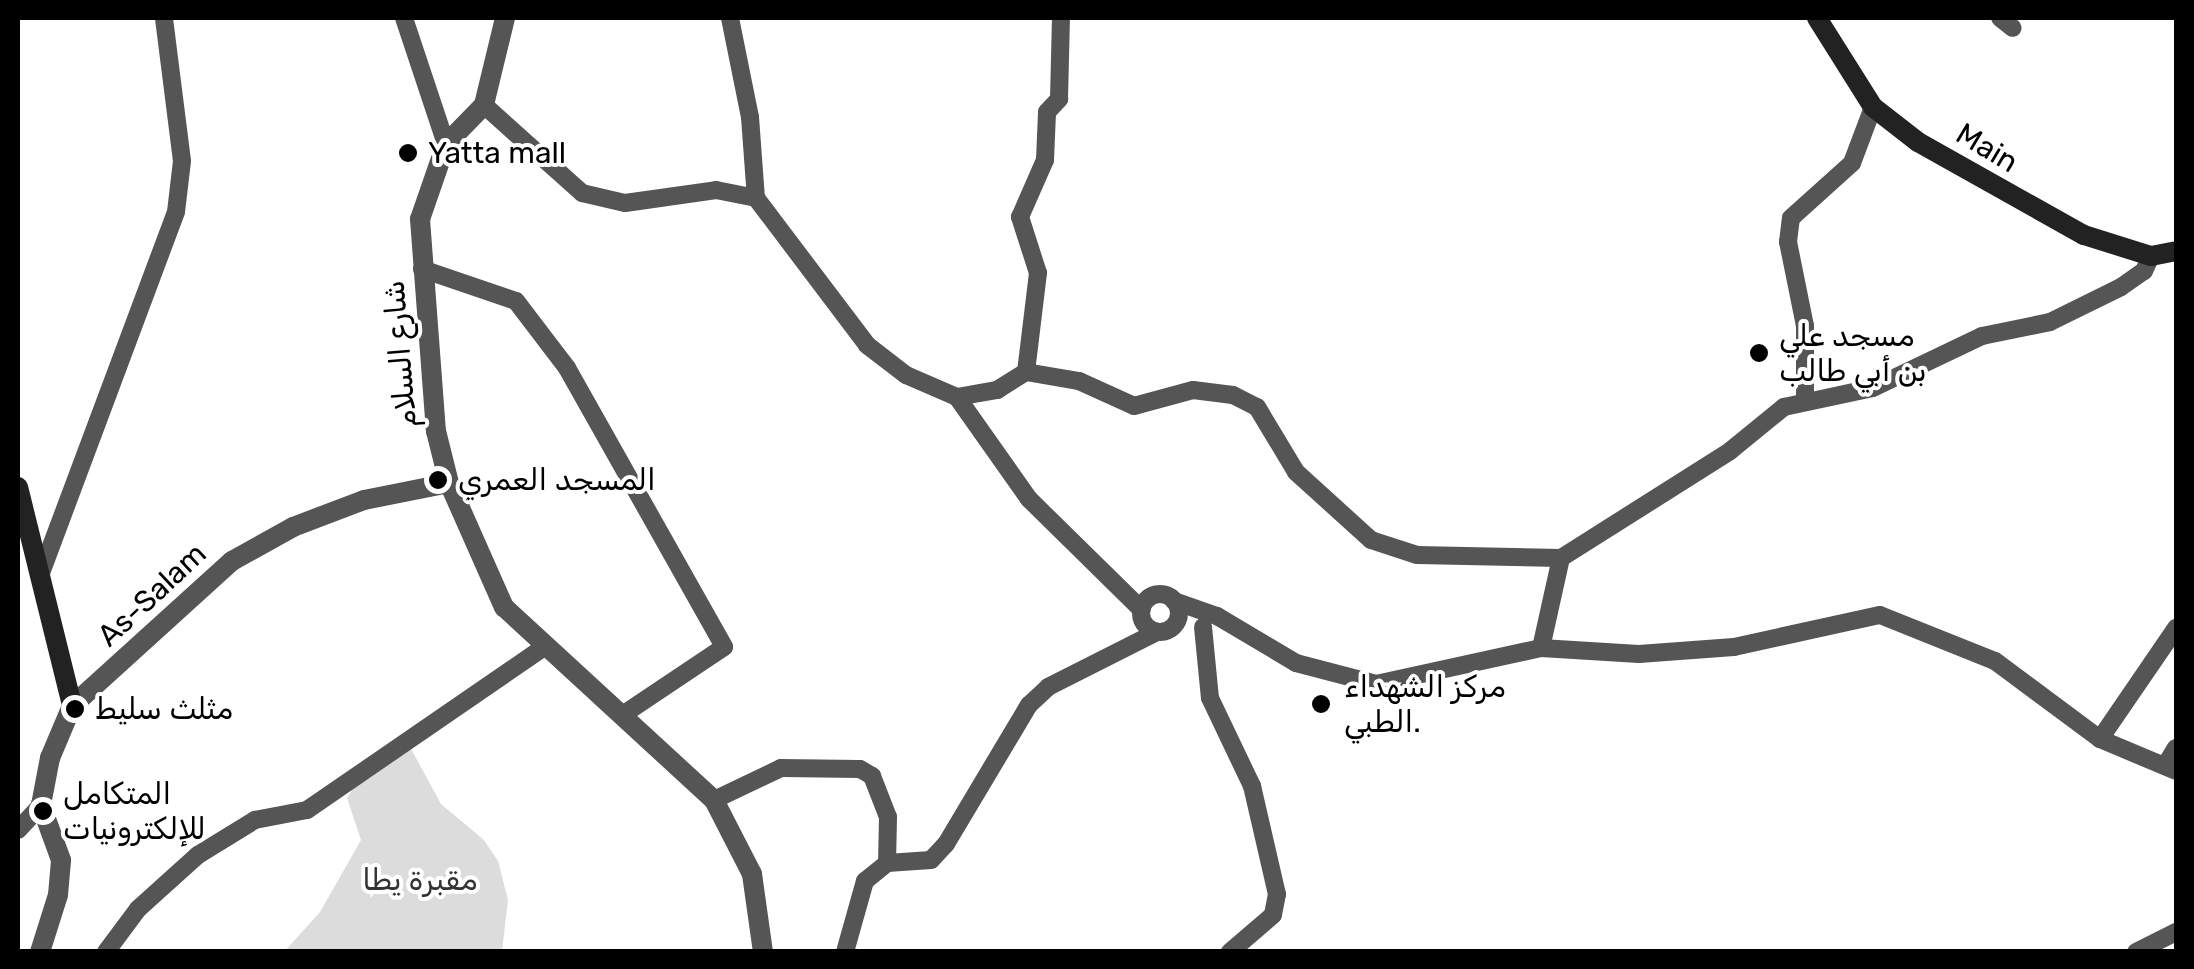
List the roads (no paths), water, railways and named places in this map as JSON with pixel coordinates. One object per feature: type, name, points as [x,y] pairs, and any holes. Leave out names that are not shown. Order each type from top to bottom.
[{"type":"main road","name":"Main","points":[[1817,18],[1872,107],[1984,184],[2084,235],[2151,256],[2176,251]]},
{"type":"main road","points":[[18,487],[72,706]]},
{"type":"street","points":[[41,573],[176,212],[182,161],[164,18]]},
{"type":"street","points":[[404,18],[446,144]]},
{"type":"street","points":[[505,18],[484,106],[582,193],[625,202],[716,190],[756,198]]},
{"type":"street","points":[[730,18],[750,117],[756,198],[867,345],[906,375],[957,397],[1029,500],[1102,569],[1147,621],[1203,626],[1260,644]]},
{"type":"street","points":[[1026,372],[1038,274],[1020,218],[1045,160],[1047,112],[1059,99],[1061,18]]},
{"type":"street","name":"شارع السلام","points":[[484,106],[446,144],[420,219],[436,431],[449,482],[504,607],[542,648],[624,714],[714,800],[752,874],[763,952]]},
{"type":"street","points":[[1805,400],[1805,326],[1788,242],[1790,218],[1852,163],[1872,107]]},
{"type":"street","points":[[957,397],[997,390],[1026,372],[1079,381],[1134,406],[1194,390],[1233,394],[1257,407],[1279,450],[1316,494],[1372,540],[1434,557],[1561,558],[1730,451],[1774,413],[1805,400],[1873,388],[1982,336],[2074,312],[2144,271],[2151,256]]},
{"type":"street","points":[[422,269],[516,301],[567,368],[724,647],[624,714]]},
{"type":"street","name":"As-Salam","points":[[72,706],[232,561],[293,527],[364,500],[449,482]]},
{"type":"street","points":[[1541,648],[1561,558]]},
{"type":"street","points":[[1102,569],[1154,595],[1217,616],[1296,663],[1376,684],[1541,648],[1639,654],[1734,647],[1880,616],[1995,661],[2100,738],[2171,769],[2176,748]]},
{"type":"street","points":[[845,952],[865,881],[887,863],[931,860],[967,813],[1028,705],[1122,648],[1147,621],[1154,595]]},
{"type":"street","points":[[1174,600],[1178,622]]},
{"type":"street","points":[[1203,626],[1210,698],[1252,786],[1276,894],[1272,915],[1230,952]]},
{"type":"street","points":[[2100,738],[2176,628]]},
{"type":"street","points":[[106,952],[138,909],[198,855],[255,820],[314,806],[542,648]]},
{"type":"street","points":[[40,952],[58,895],[60,860],[42,805],[50,758],[72,706]]},
{"type":"street","points":[[714,800],[781,768],[860,769],[872,776],[885,805],[887,863]]},
{"type":"street","points":[[18,830],[42,805]]},
{"type":"street","points":[[2136,952],[2176,932]]},
{"type":"place","name":"Yatta mall","points":[[408,153]]},
{"type":"place","name":"مسجد علي بن أبي طالب","points":[[1759,353]]},
{"type":"place","name":"المسجد العمري","points":[[438,480]]},
{"type":"place","name":"مركز الشهداء الطبي.","points":[[1321,704]]},
{"type":"place","name":"مثلث سليط","points":[[75,709]]},
{"type":"place","name":"المتكامل للإلكترونيات","points":[[43,811]]},
{"type":"park label","name":"مقبرة يطا","points":[[420,880]]}]
